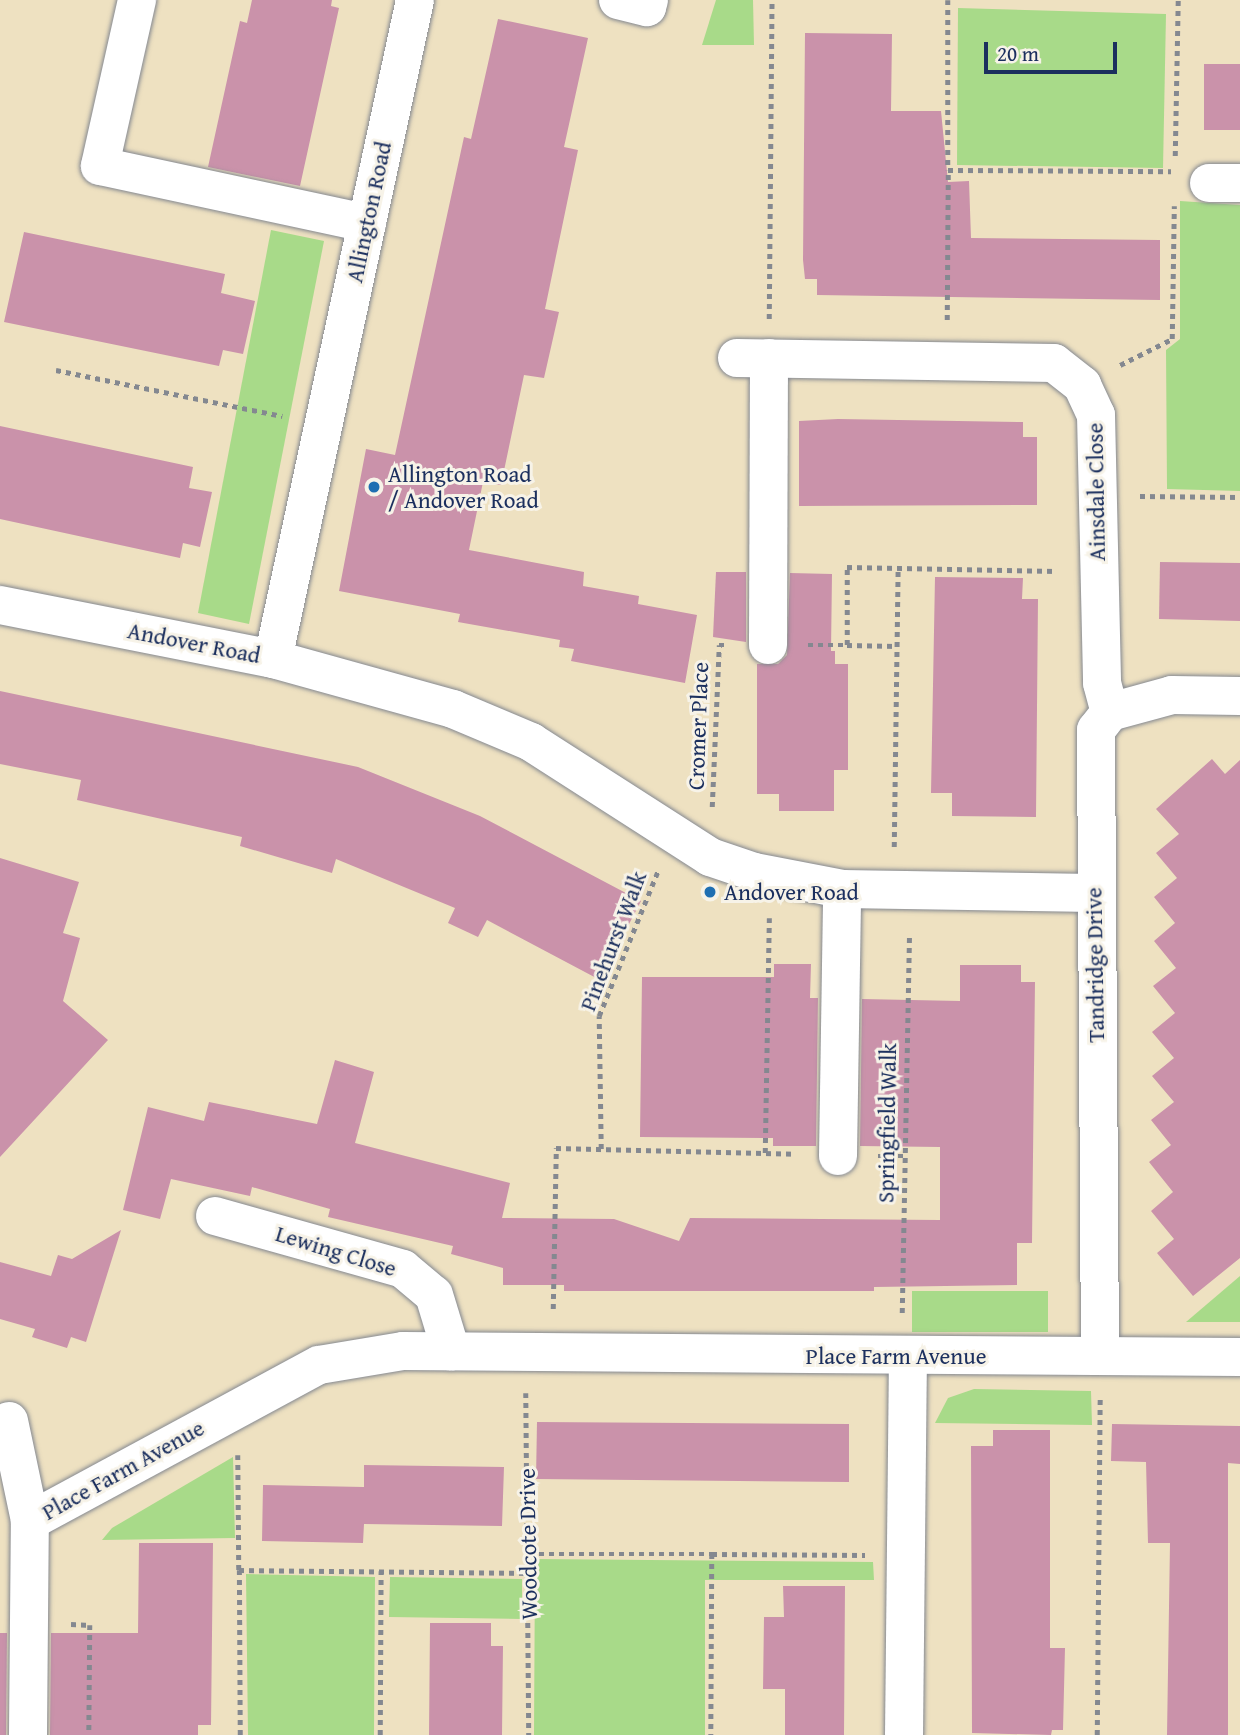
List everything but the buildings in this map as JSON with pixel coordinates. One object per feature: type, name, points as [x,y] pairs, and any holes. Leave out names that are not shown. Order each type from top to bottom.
[{"type":"street","points":[[137,0],[100,166],[367,223]]},
{"type":"street","name":"Allington Road","points":[[272,659],[415,0]]},
{"type":"street","points":[[618,0],[647,7],[649,0]]},
{"type":"street","points":[[753,358],[768,645]]},
{"type":"street","name":"Ainsdale Close","points":[[753,358],[1054,363],[1082,385],[1096,415],[1097,572],[1102,683],[1110,712]]},
{"type":"street","name":"Andover Road","points":[[0,605],[272,659],[476,718],[531,742],[710,857],[769,875],[842,889],[1094,892]]},
{"type":"street","points":[[1110,712],[1172,695],[1240,696]]},
{"type":"street","name":"Tandridge Drive","points":[[1100,1356],[1094,892],[1096,730],[1110,712]]},
{"type":"street","points":[[838,1156],[842,889]]},
{"type":"street","name":"Lewing Close","points":[[215,1216],[403,1269],[434,1295],[451,1351]]},
{"type":"street","name":"Place Farm Avenue","points":[[28,1735],[30,1521],[319,1365],[403,1351],[1240,1357]]},
{"type":"street","points":[[904,1735],[905,1356]]},
{"type":"street","points":[[9,1421],[30,1521]]},
{"type":"path","points":[[753,358],[772,0]]},
{"type":"path","points":[[946,360],[948,0]]},
{"type":"path","points":[[948,170],[1200,181],[1178,0]]},
{"type":"path","points":[[1082,385],[1172,339],[1175,199]]},
{"type":"path","points":[[56,370],[325,424]]},
{"type":"path","points":[[1097,496],[1240,497]]},
{"type":"path","points":[[847,645],[847,567],[1097,572]]},
{"type":"path","points":[[898,567],[902,890]]},
{"type":"path","name":"Cromer Place","points":[[710,857],[719,645],[897,646]]},
{"type":"path","name":"Pinehurst Walk","points":[[601,1149],[599,1016],[674,832]]},
{"type":"path","points":[[765,1153],[769,875]]},
{"type":"path","name":"Springfield Walk","points":[[902,890],[905,1356]]},
{"type":"path","points":[[539,1352],[556,1148],[903,1156]]},
{"type":"path","name":"Woodcote Drive","points":[[529,1735],[528,1554],[539,1352]]},
{"type":"path","points":[[1097,1735],[1100,1356]]},
{"type":"path","name":"Place Farm Avenue","points":[[237,1408],[240,1735]]},
{"type":"path","points":[[528,1554],[904,1555]]},
{"type":"path","points":[[711,1735],[712,1554]]},
{"type":"path","points":[[239,1570],[528,1573]]},
{"type":"path","points":[[380,1735],[381,1572]]},
{"type":"path","points":[[27,1623],[90,1625],[89,1735]]},
{"type":"green space","points":[[716,0],[753,0],[754,45],[702,45]]},
{"type":"green space","points":[[958,8],[1166,14],[1163,168],[957,165]]},
{"type":"green space","points":[[1180,201],[1240,205],[1240,491],[1167,489],[1166,350],[1180,339]]},
{"type":"green space","points":[[271,230],[324,241],[249,624],[198,613]]},
{"type":"green space","points":[[1240,1276],[1240,1322],[1186,1322]]},
{"type":"green space","points":[[912,1291],[1048,1291],[1048,1332],[912,1332]]},
{"type":"green space","points":[[974,1389],[1091,1391],[1092,1425],[935,1423],[948,1398]]},
{"type":"green space","points":[[233,1457],[235,1538],[102,1540],[112,1528]]},
{"type":"green space","points":[[535,1559],[873,1562],[874,1580],[705,1580],[705,1735],[534,1735]]},
{"type":"green space","points":[[246,1574],[375,1577],[374,1735],[248,1735]]},
{"type":"green space","points":[[390,1577],[522,1579],[522,1619],[389,1617]]},
{"type":"place","name":"Allington Road / Andover Road","points":[[374,487]]},
{"type":"place","name":"Andover Road","points":[[710,892]]}]
